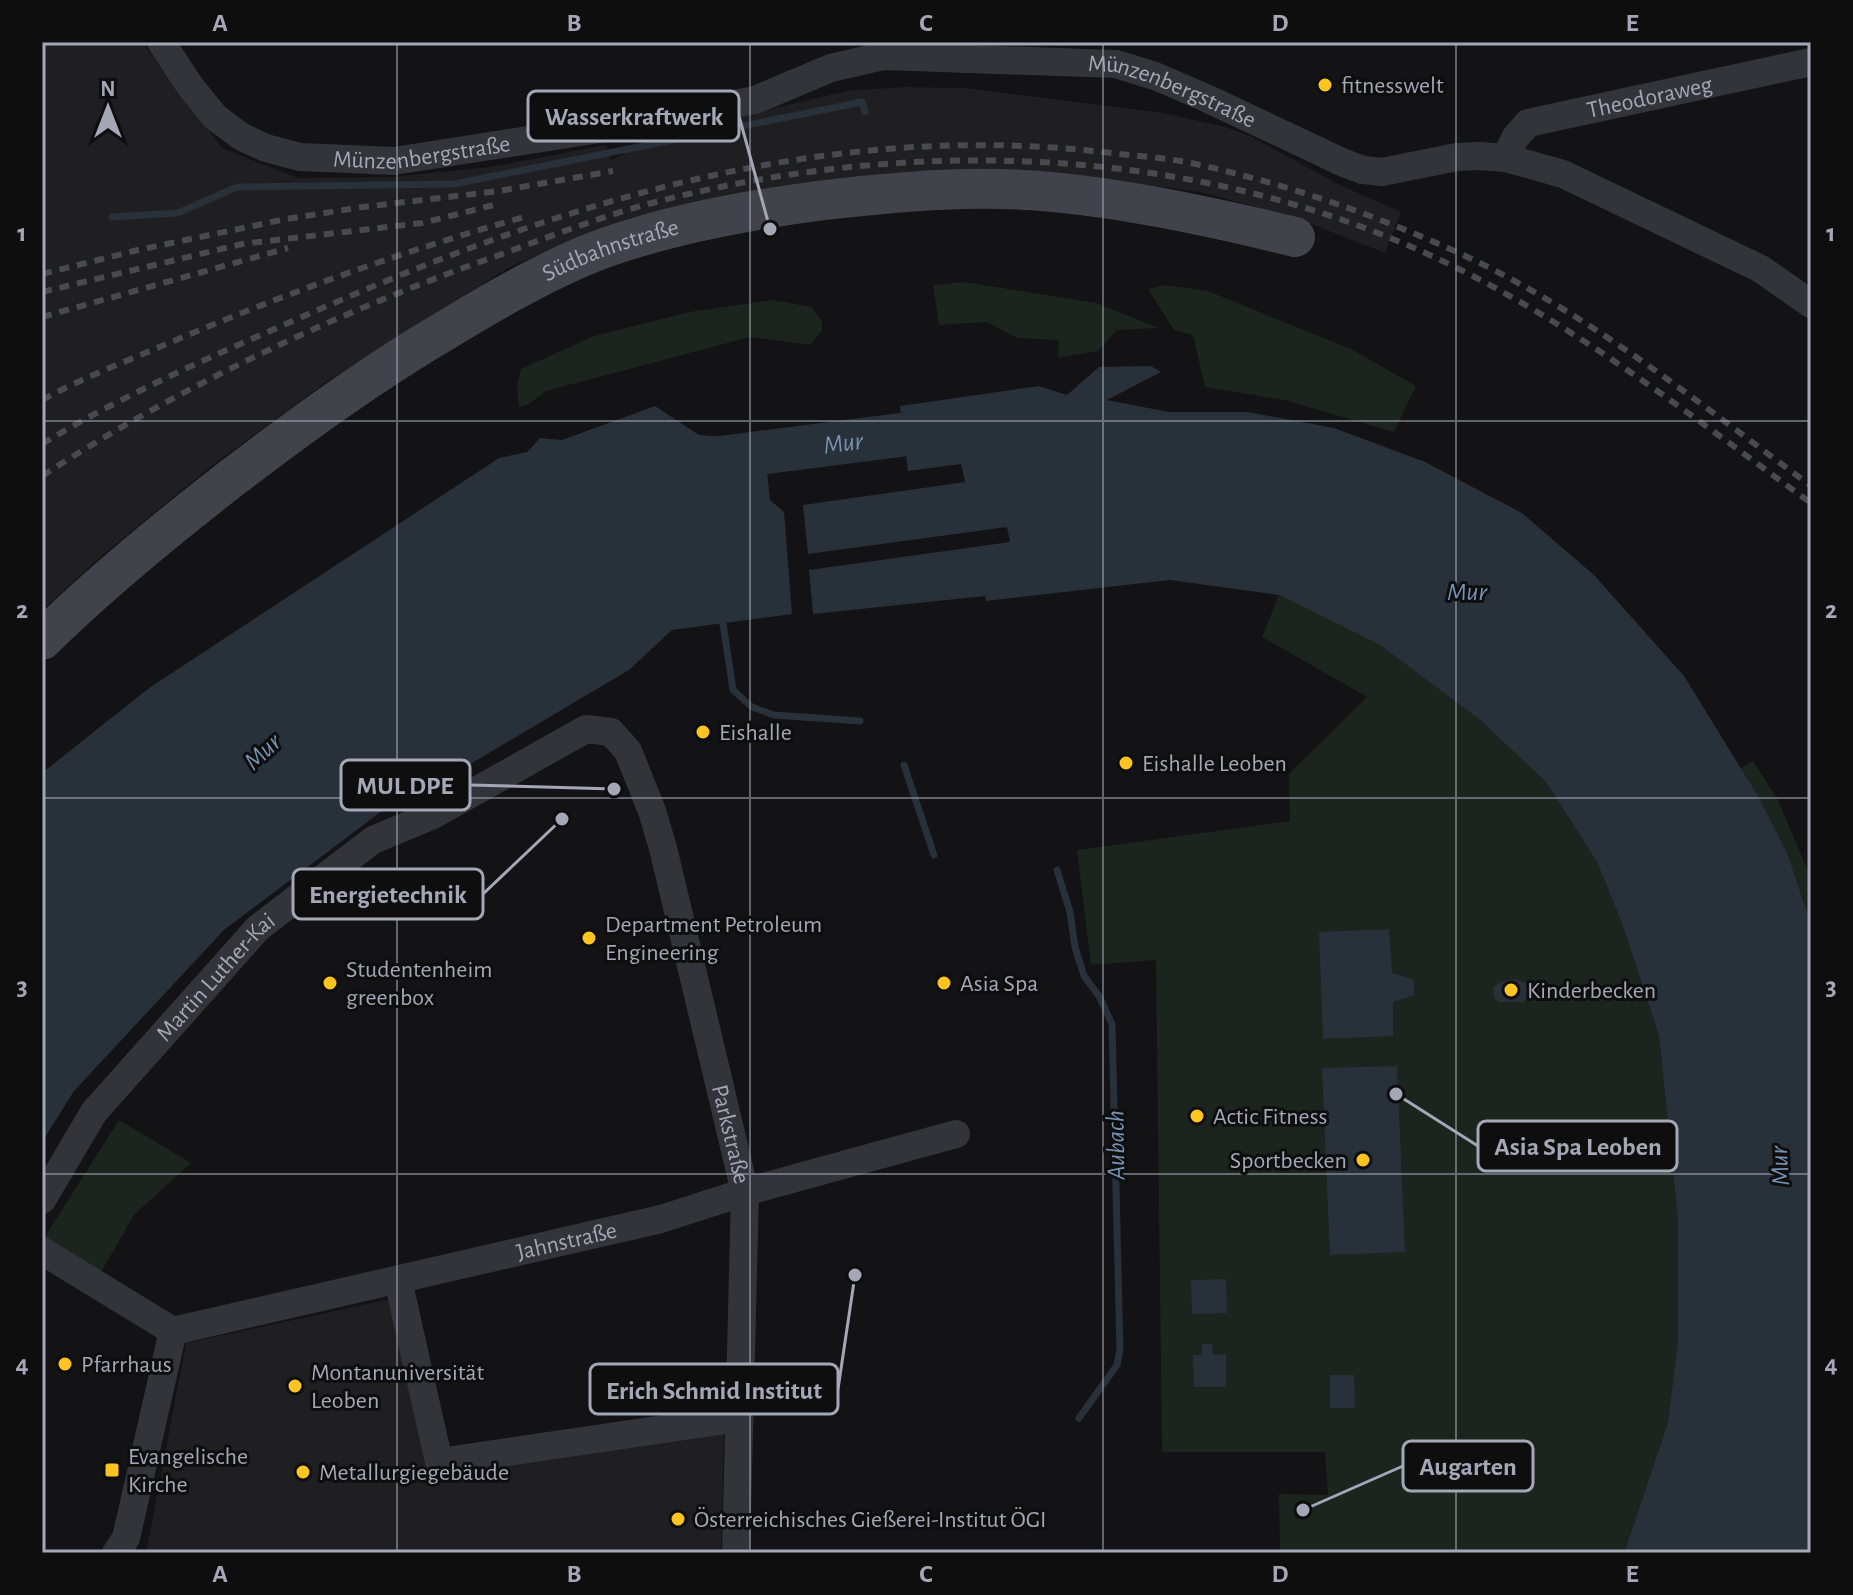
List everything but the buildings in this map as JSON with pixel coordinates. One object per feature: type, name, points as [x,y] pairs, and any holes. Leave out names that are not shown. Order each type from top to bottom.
[{"type":"main road","name":"Südbahnstraße","points":[[42,640],[142,547],[320,410],[384,366],[504,295],[610,246],[767,208],[906,190],[987,188],[1061,193],[1164,209],[1295,237]]},
{"type":"street","name":"Münzenbergstraße","points":[[161,42],[215,117],[242,137],[266,148],[300,157],[394,161],[606,128],[755,100],[882,49],[1118,53],[1180,87],[1363,170],[1382,172],[1457,157],[1506,158],[1563,174],[1761,269],[1811,304]]},
{"type":"street","name":"Theodoraweg","points":[[1506,158],[1515,138],[1528,123],[1811,62]]},
{"type":"street","name":"Martin Luther-Kai","points":[[42,1200],[94,1112],[258,928],[373,840],[433,815],[586,729],[611,732]]},
{"type":"street","name":"Parkstraße","points":[[611,732],[628,751],[663,848],[745,1192],[736,1553]]},
{"type":"street","name":"Jahnstraße","points":[[173,1331],[661,1219],[745,1192],[956,1134]]},
{"type":"street","points":[[42,1251],[173,1331],[126,1538],[116,1553]]},
{"type":"street","points":[[398,1280],[439,1462],[739,1418]]},
{"type":"shaded area","points":[[42,42],[142,42],[222,148],[298,178],[392,177],[489,167],[606,145],[611,160],[671,133],[846,91],[905,87],[964,88],[1164,113],[1225,127],[1248,135],[1340,185],[1401,212],[1385,253],[1301,220],[1245,204],[1200,192],[1117,181],[780,187],[629,218],[511,266],[328,381],[214,464],[105,553],[42,610]]},
{"type":"shaded area","points":[[965,282],[1096,303],[1159,328],[1117,330],[1098,351],[1058,358],[1059,340],[1017,338],[987,322],[939,325],[933,285]]},
{"type":"shaded area","points":[[1166,285],[1208,291],[1353,350],[1416,386],[1394,432],[1284,400],[1205,387],[1193,335],[1174,330],[1148,289]]},
{"type":"shaded area","points":[[773,300],[811,307],[822,321],[822,331],[810,345],[750,337],[546,391],[529,404],[519,407],[517,385],[521,369],[594,336],[689,312]]},
{"type":"shaded area","points":[[1279,595],[1380,645],[1480,720],[1546,782],[1597,862],[1623,926],[1659,1036],[1678,1220],[1678,1341],[1668,1422],[1624,1553],[1280,1553],[1279,1494],[1328,1495],[1325,1452],[1162,1452],[1156,960],[1091,965],[1077,850],[1290,821],[1289,774],[1367,697],[1262,637]]},
{"type":"shaded area","points":[[1753,761],[1778,800],[1811,878],[1811,924],[1788,855],[1741,768]]},
{"type":"shaded area","points":[[119,1120],[191,1163],[134,1215],[101,1272],[44,1238]]},
{"type":"shaded area","name":"Montanuniversität Leoben","points":[[391,1299],[433,1470],[724,1428],[721,1553],[146,1553],[186,1343]]},
{"type":"water","name":"Mur","points":[[1151,366],[1161,372],[1107,400],[1169,412],[1248,412],[1334,428],[1425,462],[1522,513],[1594,575],[1684,676],[1758,796],[1788,855],[1811,924],[1811,1553],[1624,1553],[1668,1422],[1678,1341],[1678,1220],[1659,1036],[1623,926],[1597,862],[1546,782],[1480,720],[1380,645],[1279,595],[1170,580],[986,601],[985,596],[813,614],[809,570],[1010,542],[1007,527],[808,554],[803,505],[965,482],[961,464],[908,471],[900,406],[1039,386],[1067,395],[1099,367]]},
{"type":"water","name":"Mur","points":[[655,406],[699,435],[723,437],[763,430],[770,500],[784,512],[792,614],[672,630],[629,670],[472,763],[411,789],[224,930],[74,1091],[42,1142],[42,773],[149,688],[499,458],[527,452],[540,438],[562,440]]},
{"type":"water","points":[[1389,929],[1392,973],[1414,980],[1414,995],[1393,1002],[1393,1036],[1323,1039],[1319,932]]},
{"type":"water","name":"Kinderbecken","points":[[1515,979],[1526,983],[1529,995],[1524,1002],[1499,1002],[1494,998],[1493,987]]},
{"type":"water","name":"Sportbecken","points":[[1397,1066],[1405,1252],[1330,1255],[1322,1068]]},
{"type":"water","points":[[1226,1279],[1227,1313],[1192,1314],[1191,1280]]},
{"type":"water","points":[[1212,1344],[1213,1355],[1226,1354],[1226,1387],[1194,1387],[1193,1355],[1202,1355],[1202,1345]]},
{"type":"water","points":[[1330,1375],[1354,1375],[1355,1408],[1330,1408]]},
{"type":"waterway","points":[[112,217],[178,213],[237,187],[454,184],[862,102],[865,112]]},
{"type":"waterway","name":"Mur","points":[[707,462],[963,427]]},
{"type":"waterway","points":[[722,617],[733,690],[752,707],[774,715],[860,721]]},
{"type":"waterway","name":"Aubach","points":[[904,765],[934,855]]},
{"type":"waterway","name":"Aubach","points":[[1057,870],[1084,976],[1099,996],[1112,1024],[1120,1350],[1117,1365],[1079,1418]]},
{"type":"railway","points":[[42,444],[147,387],[327,306],[422,266],[615,200],[714,175],[813,157],[914,147],[1016,146],[1186,162],[1287,188],[1418,235],[1498,272],[1591,327],[1681,389],[1811,486]]},
{"type":"railway","points":[[42,476],[198,385],[307,332],[418,285],[626,210],[744,182],[842,168],[941,161],[1040,162],[1138,171],[1235,189],[1331,216],[1423,252],[1475,277],[1575,335],[1811,503]]},
{"type":"railway","points":[[42,274],[286,219],[499,191],[613,171]]},
{"type":"railway","points":[[42,292],[242,244],[422,223],[494,205]]},
{"type":"railway","points":[[42,400],[121,363],[300,291],[434,244],[524,217]]},
{"type":"railway","points":[[42,317],[288,248]]},
{"type":"place","name":"fitnesswelt","points":[[1325,85]]},
{"type":"place","name":"Wasserkraftwerk","points":[[770,229]]},
{"type":"place","name":"Eishalle","points":[[703,732]]},
{"type":"place","name":"Eishalle Leoben","points":[[1126,763]]},
{"type":"place","name":"MUL DPE","points":[[614,789]]},
{"type":"place","name":"Energietechnik","points":[[562,819]]},
{"type":"place","name":"Department Petroleum Engineering","points":[[589,938]]},
{"type":"place","name":"Studentenheim greenbox","points":[[330,983]]},
{"type":"place","name":"Asia Spa","points":[[944,983]]},
{"type":"place","name":"Kinderbecken","points":[[1511,990]]},
{"type":"place","name":"Asia Spa Leoben","points":[[1396,1094]]},
{"type":"place","name":"Actic Fitness","points":[[1197,1116]]},
{"type":"place","name":"Sportbecken","points":[[1363,1160]]},
{"type":"place","name":"Erich Schmid Institut","points":[[855,1275]]},
{"type":"place","name":"Pfarrhaus","points":[[65,1364]]},
{"type":"place","name":"Montanuniversität Leoben","points":[[295,1386]]},
{"type":"place","name":"Evangelische Kirche","points":[[112,1470]]},
{"type":"place","name":"Metallurgiegebäude","points":[[303,1472]]},
{"type":"place","name":"Augarten","points":[[1303,1510]]},
{"type":"place","name":"Österreichisches Gießerei-Institut ÖGI","points":[[678,1519]]}]
